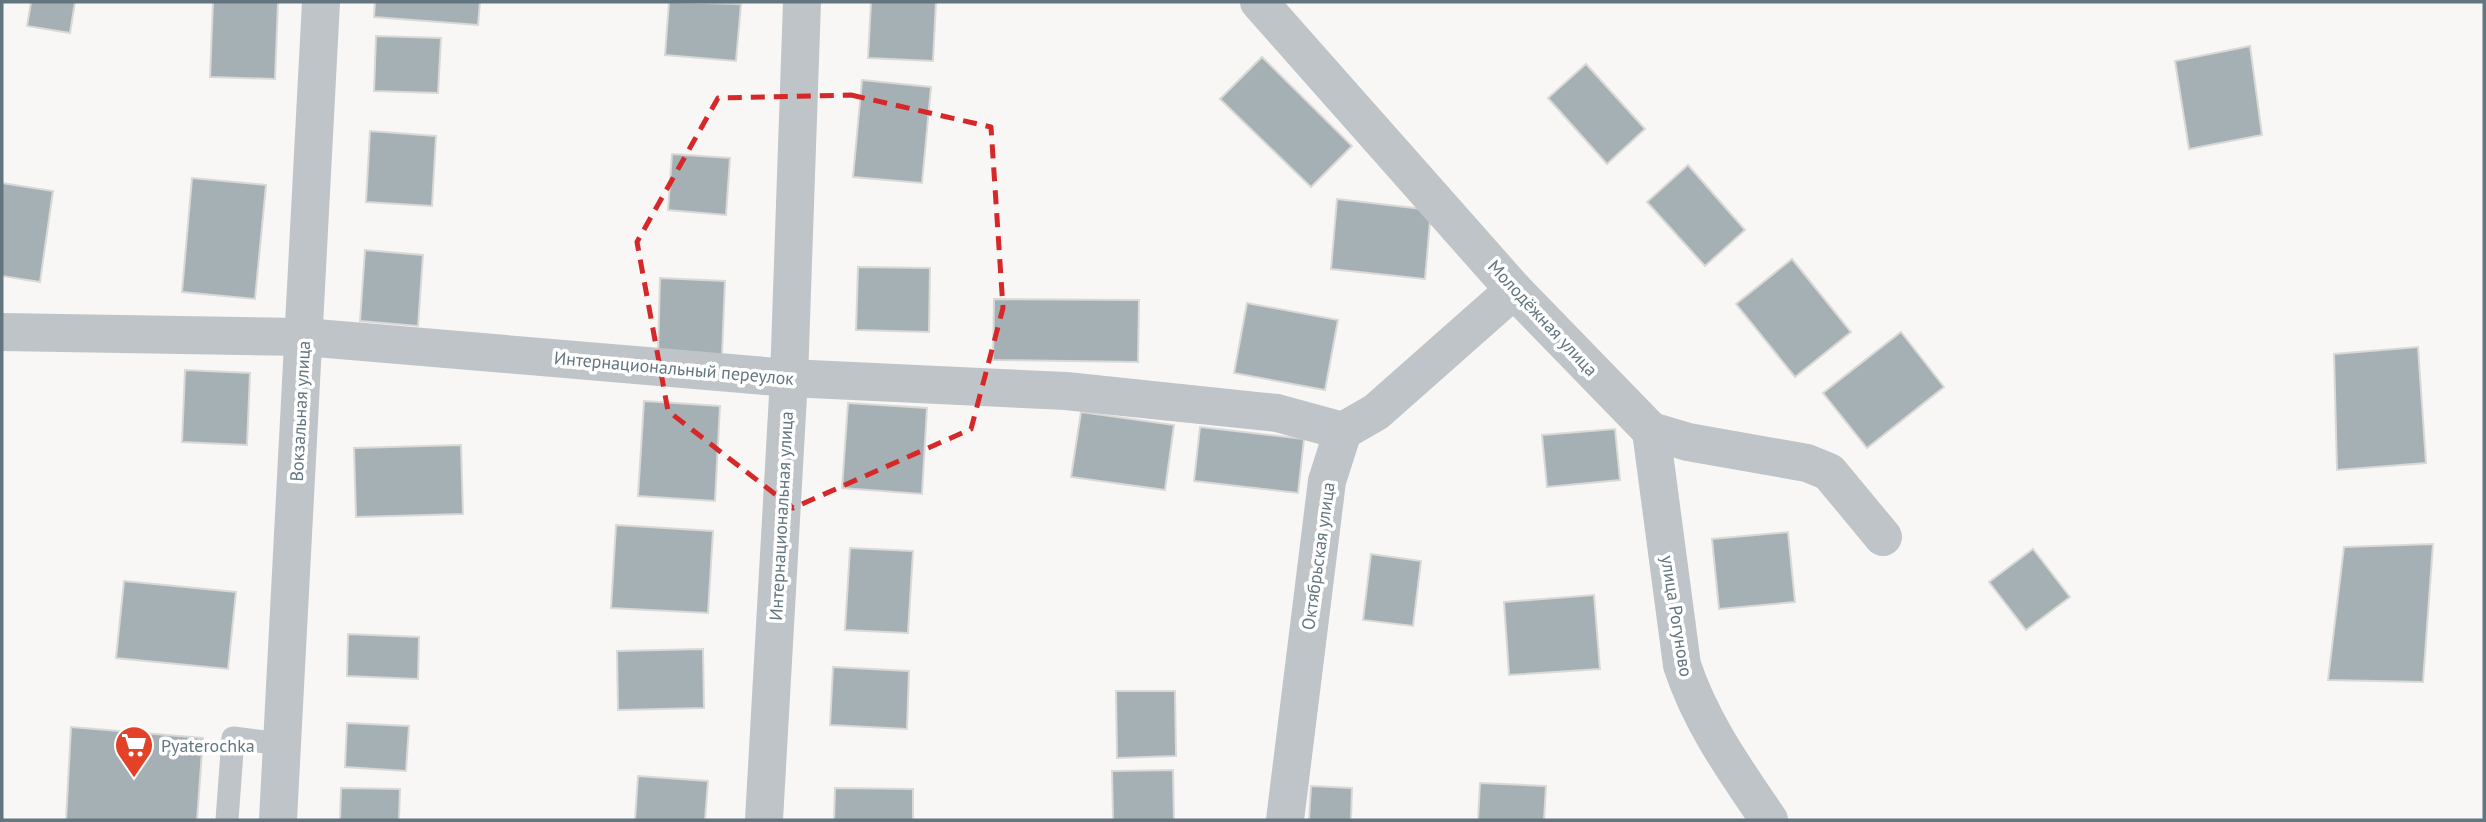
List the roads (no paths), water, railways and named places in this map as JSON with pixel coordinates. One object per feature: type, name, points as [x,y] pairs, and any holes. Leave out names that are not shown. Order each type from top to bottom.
[{"type":"street","name":"Вокзальная улица","points":[[278,820],[321,2]]},
{"type":"street","name":"Интернациональная улица","points":[[764,820],[789,378],[802,2]]},
{"type":"street","name":"Молодёжная улица","points":[[1259,2],[1514,290],[1651,431],[1688,442],[1807,463],[1829,472],[1883,537]]},
{"type":"street","points":[[1343,431],[1376,412],[1514,290]]},
{"type":"street","name":"Интернациональный переулок","points":[[2,332],[304,337],[789,378],[1066,391],[1278,413],[1343,431]]},
{"type":"street","name":"Октябрьская улица","points":[[1285,820],[1327,481],[1343,431]]},
{"type":"street","name":"улица Рогуново","points":[[1651,431],[1682,665],[1694,702],[1769,820]]},
{"type":"lane","points":[[227,820],[233,738],[282,744]]},
{"type":"place","name":"Pyaterochka","points":[[134,779]]}]
